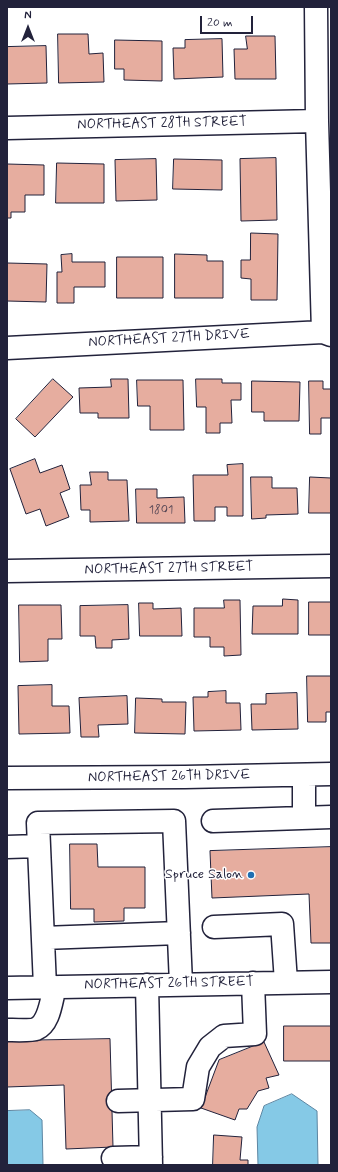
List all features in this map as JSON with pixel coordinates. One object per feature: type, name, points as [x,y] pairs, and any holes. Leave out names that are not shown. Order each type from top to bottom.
[{"type":"street","points":[[316,7],[317,121],[327,333]]},
{"type":"street","name":"NORTHEAST 28TH STREET","points":[[7,128],[317,121]]},
{"type":"street","name":"NORTHEAST 27TH DRIVE","points":[[7,348],[327,333]]},
{"type":"street","name":"NORTHEAST 27TH STREET","points":[[7,571],[331,566]]},
{"type":"street","name":"NORTHEAST 26TH DRIVE","points":[[7,778],[185,778],[331,774]]},
{"type":"street","points":[[304,775],[304,818]]},
{"type":"street","points":[[213,821],[331,817]]},
{"type":"street","points":[[7,1030],[35,1029],[44,1022],[48,1014],[50,987],[43,938],[38,823],[174,821],[181,984]]},
{"type":"street","points":[[7,847],[39,846]]},
{"type":"street","points":[[214,927],[282,924],[286,982]]},
{"type":"street","points":[[43,938],[179,933]]},
{"type":"street","points":[[118,1100],[193,1099],[198,1068],[210,1047],[224,1036],[255,1034],[253,982]]},
{"type":"street","name":"NORTHEAST 26TH STREET","points":[[7,988],[253,982],[331,982]]},
{"type":"street","points":[[113,1158],[151,1161],[147,985]]},
{"type":"water","points":[[292,1094],[317,1111],[318,1165],[258,1165],[257,1127],[264,1106]]},
{"type":"water","points":[[30,1110],[42,1120],[43,1165],[7,1165],[7,1111]]},
{"type":"building","points":[[58,34],[88,34],[89,54],[103,53],[104,82],[59,83]]},
{"type":"building","points":[[246,36],[275,36],[276,79],[235,79],[234,49],[247,49]]},
{"type":"building","points":[[222,39],[223,77],[174,79],[173,48],[185,48],[185,40]]},
{"type":"building","points":[[115,40],[162,41],[162,81],[124,80],[124,69],[115,69]]},
{"type":"building","points":[[46,46],[47,83],[7,84],[7,47]]},
{"type":"building","points":[[276,158],[277,220],[241,221],[240,159]]},
{"type":"building","points":[[156,159],[157,200],[116,201],[115,160]]},
{"type":"building","points":[[174,159],[222,160],[222,190],[173,189]]},
{"type":"building","points":[[57,163],[104,164],[104,203],[56,203]]},
{"type":"building","points":[[7,164],[44,165],[44,195],[25,195],[25,212],[11,212],[11,218],[7,218]]},
{"type":"building","points":[[251,233],[278,234],[277,300],[251,300],[251,279],[241,278],[241,260],[250,260]]},
{"type":"building","points":[[72,254],[72,262],[105,262],[105,287],[74,287],[74,303],[57,303],[57,272],[62,272],[61,255]]},
{"type":"building","points":[[175,254],[207,255],[207,261],[223,261],[223,298],[175,298]]},
{"type":"building","points":[[117,257],[163,257],[163,298],[117,298]]},
{"type":"building","points":[[7,263],[47,264],[46,302],[7,301]]},
{"type":"building","points":[[53,379],[73,397],[35,437],[16,419]]},
{"type":"building","points":[[111,379],[128,379],[129,418],[98,418],[98,413],[80,413],[79,388],[111,387]]},
{"type":"building","points":[[196,379],[222,379],[222,383],[241,383],[241,400],[231,400],[232,423],[220,423],[220,433],[206,433],[206,407],[197,407]]},
{"type":"building","points":[[137,380],[183,380],[184,430],[150,430],[150,406],[138,406]]},
{"type":"building","points":[[252,381],[300,382],[299,421],[264,421],[264,412],[252,412]]},
{"type":"building","points":[[309,381],[323,381],[323,389],[331,389],[331,418],[321,418],[321,434],[310,434]]},
{"type":"building","points":[[35,459],[40,473],[62,465],[70,489],[60,493],[69,517],[46,526],[40,509],[26,514],[10,469]]},
{"type":"building","points":[[243,464],[243,516],[227,516],[227,507],[215,507],[215,521],[194,521],[193,475],[228,475],[227,465]]},
{"type":"building","points":[[90,472],[108,472],[108,480],[127,480],[129,521],[90,522],[90,510],[81,510],[80,485],[91,485]]},
{"type":"building","points":[[251,477],[272,477],[272,488],[297,488],[298,514],[266,515],[266,518],[252,519]]},
{"type":"building","points":[[310,477],[331,478],[331,513],[309,513]]},
{"type":"building","points":[[136,489],[157,489],[157,498],[184,497],[185,523],[137,523]]},
{"type":"building","points":[[283,599],[298,600],[298,634],[252,634],[253,606],[282,606]]},
{"type":"building","points":[[224,600],[240,600],[241,655],[224,656],[224,647],[210,647],[210,637],[194,637],[194,608],[224,608]]},
{"type":"building","points":[[309,602],[331,602],[331,635],[309,635]]},
{"type":"building","points":[[139,603],[153,603],[153,609],[181,608],[182,636],[140,636]]},
{"type":"building","points":[[19,605],[61,605],[62,639],[48,639],[48,661],[20,662]]},
{"type":"building","points":[[128,605],[129,639],[112,640],[112,648],[96,648],[95,636],[80,636],[80,606]]},
{"type":"building","points":[[307,676],[331,676],[331,712],[326,712],[326,722],[308,722]]},
{"type":"building","points":[[52,685],[52,706],[69,706],[70,733],[19,734],[18,686]]},
{"type":"building","points":[[226,691],[226,703],[240,703],[241,730],[194,731],[193,697],[208,697],[208,692]]},
{"type":"building","points":[[297,693],[298,729],[252,730],[251,704],[266,704],[266,694]]},
{"type":"building","points":[[127,696],[128,724],[98,725],[99,737],[81,737],[79,698]]},
{"type":"building","points":[[136,698],[162,699],[162,702],[186,702],[185,734],[135,733]]},
{"type":"building","points":[[70,844],[97,844],[98,867],[145,867],[145,908],[124,908],[124,921],[94,922],[94,909],[71,909]]},
{"type":"building","points":[[331,847],[331,943],[311,943],[309,894],[212,898],[210,851]]},
{"type":"building","points":[[284,1026],[331,1026],[331,1061],[284,1061]]},
{"type":"building","points":[[110,1039],[113,1147],[66,1149],[64,1085],[7,1087],[7,1041]]},
{"type":"building","points":[[264,1042],[279,1075],[266,1078],[269,1088],[258,1091],[247,1109],[239,1109],[235,1120],[201,1108],[219,1060]]},
{"type":"building","points":[[214,1135],[242,1137],[240,1160],[248,1160],[248,1165],[213,1165]]},
{"type":"place","name":"Spruce Salon","points":[[251,875]]}]
